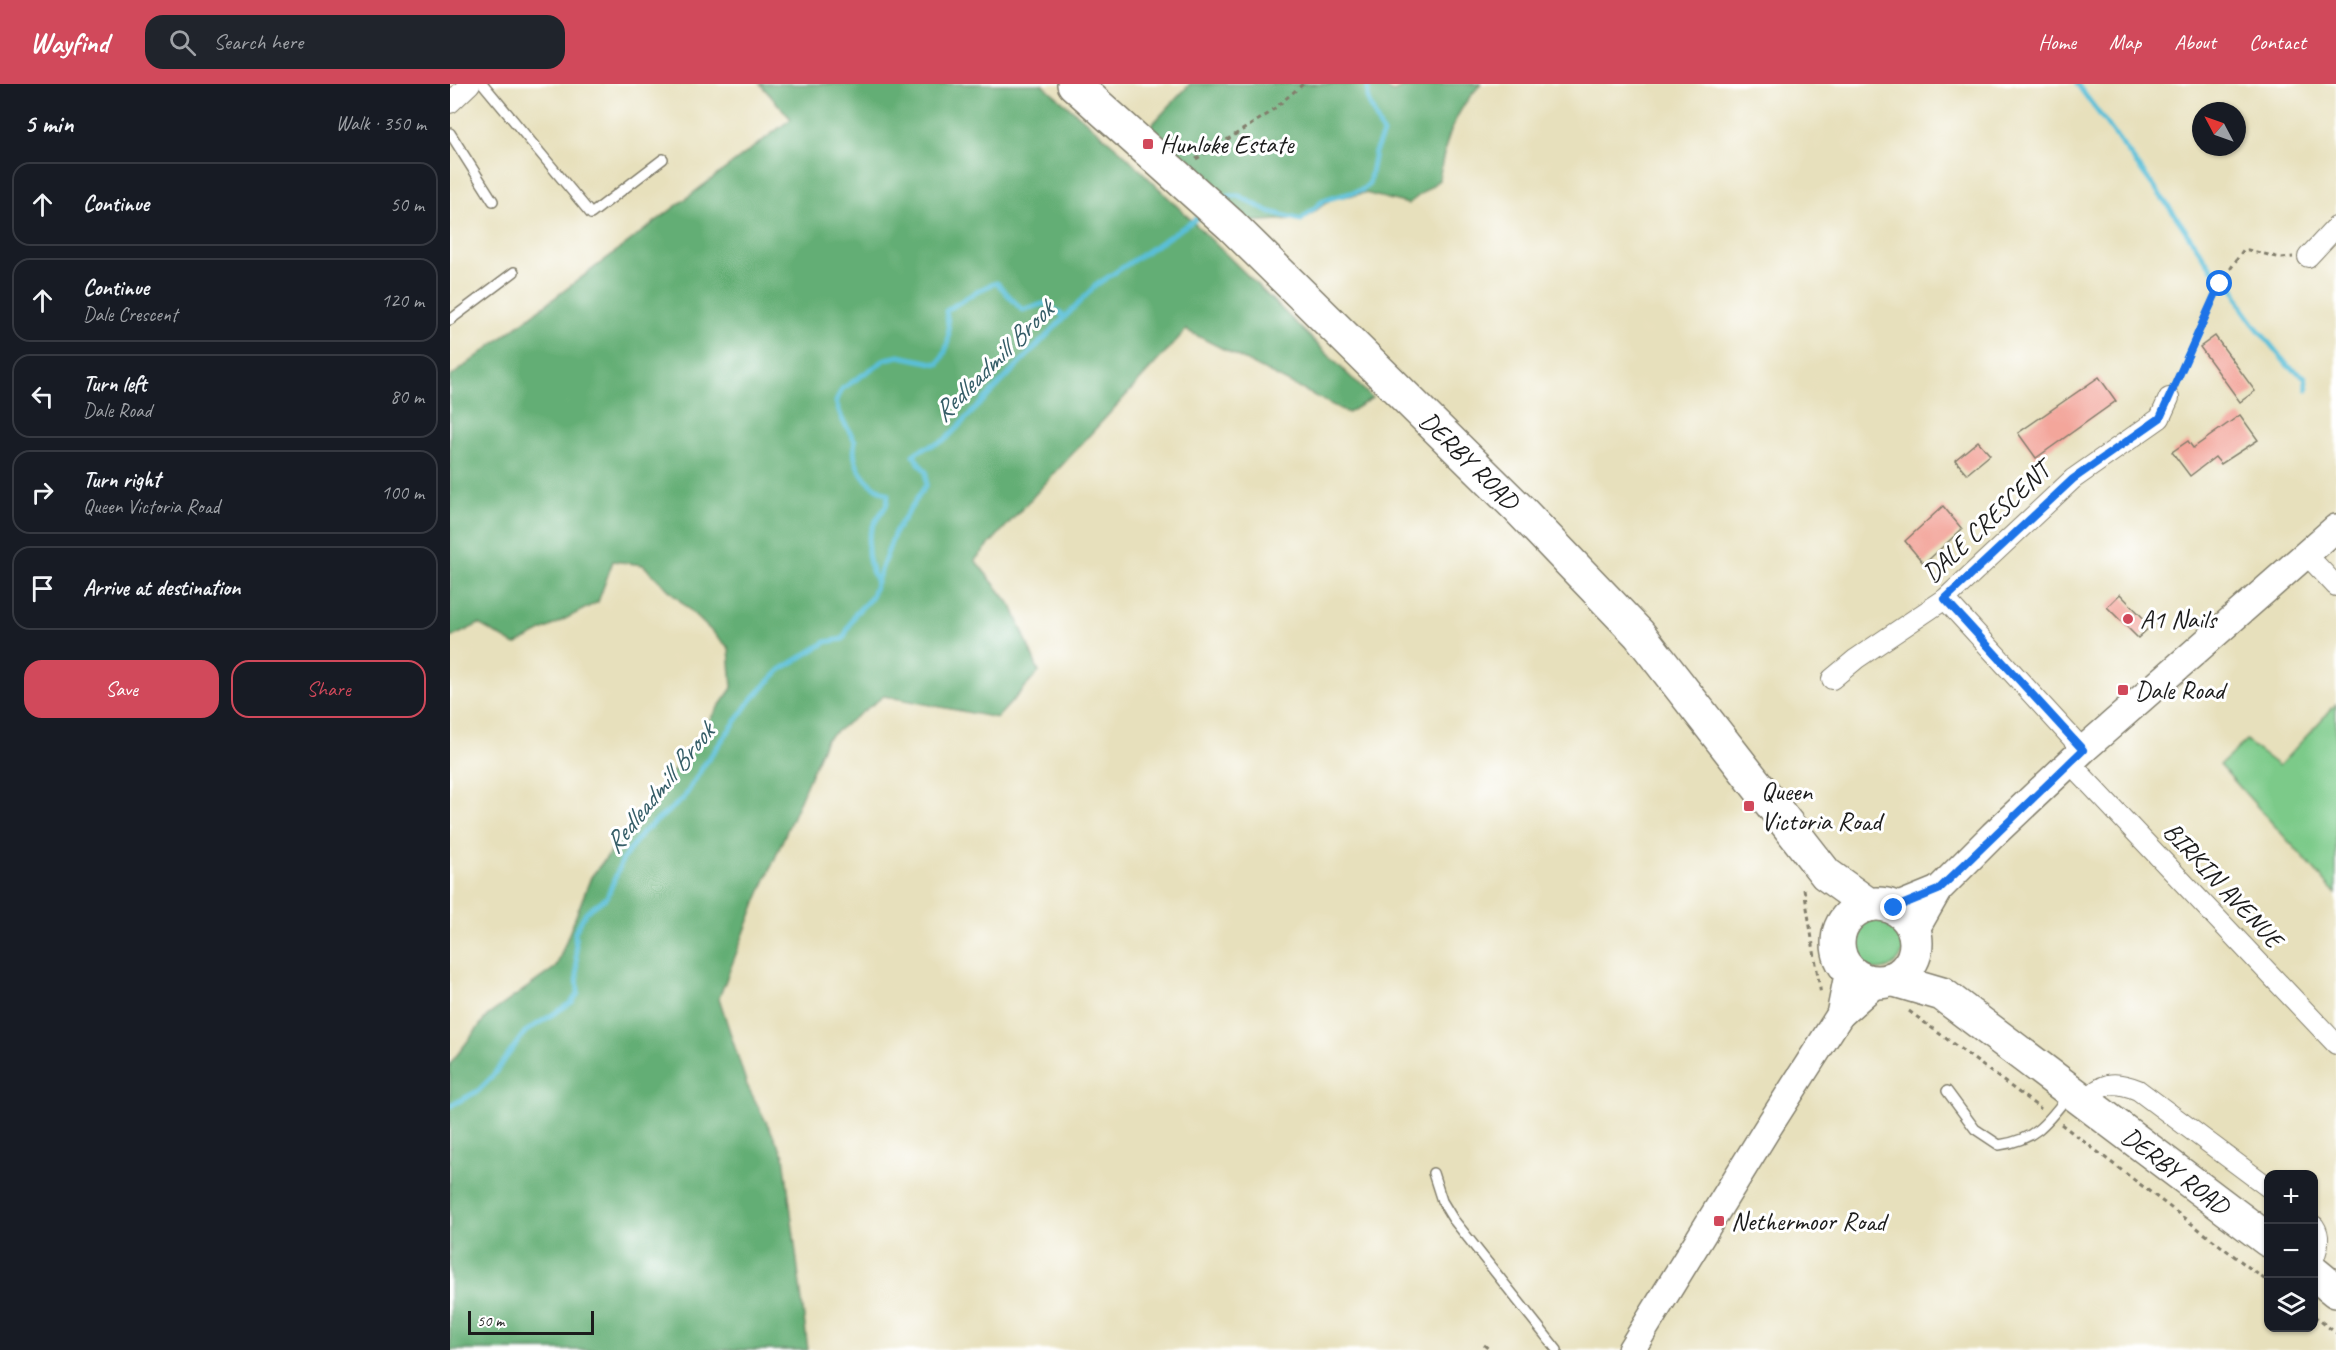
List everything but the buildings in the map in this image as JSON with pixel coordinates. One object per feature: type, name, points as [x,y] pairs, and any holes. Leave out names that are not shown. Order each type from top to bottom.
[{"type":"highway","name":"DERBY ROAD","points":[[1074,84],[1231,225],[1519,509],[1639,634],[1815,878],[1841,928]]},
{"type":"highway","name":"DERBY ROAD","points":[[1815,878],[1898,923]]},
{"type":"highway","points":[[1898,923],[1848,917],[1841,928],[1838,943],[1841,957],[1872,977],[1942,994]]},
{"type":"highway","points":[[1872,977],[1907,967],[1898,923]]},
{"type":"highway","points":[[1898,923],[1942,994]]},
{"type":"highway","name":"DERBY ROAD","points":[[1942,994],[2264,1237]]},
{"type":"highway","points":[[2318,1277],[2336,1291]]},
{"type":"street","points":[[450,103],[470,84]]},
{"type":"street","points":[[2308,257],[2336,227]]},
{"type":"street","name":"DALE CRESCENT","points":[[1832,679],[1856,659],[1945,599],[2073,479],[2160,418],[2169,398]]},
{"type":"street","points":[[1898,923],[1938,890],[2077,756],[2336,528]]},
{"type":"street","points":[[2306,554],[2336,586]]},
{"type":"street","points":[[1945,599],[2077,756]]},
{"type":"street","name":"BIRKIN AVENUE","points":[[2077,756],[2336,1044]]},
{"type":"street","points":[[1631,1350],[1767,1129],[1831,1007],[1872,977]]},
{"type":"street","name":"DERBY ROAD","points":[[2078,1097],[2105,1083],[2121,1082],[2138,1090],[2264,1183]]},
{"type":"lane","points":[[483,84],[591,214],[663,159]]},
{"type":"lane","points":[[450,133],[493,201]]},
{"type":"lane","points":[[450,320],[514,272]]},
{"type":"lane","points":[[1947,1091],[1975,1129],[1999,1146],[2020,1143],[2044,1127],[2052,1117],[2078,1097]]},
{"type":"lane","points":[[1433,1173],[1442,1201],[1453,1219],[1557,1350]]},
{"type":"path","points":[[1187,186],[1208,150],[1268,114],[1303,84]]},
{"type":"path","points":[[2169,398],[2220,284],[2244,249],[2281,258],[2308,257]]},
{"type":"path","points":[[1815,878],[1831,1007]]},
{"type":"path","points":[[1905,1009],[1932,1026],[2264,1279]]},
{"type":"path","points":[[2318,1320],[2336,1333]]},
{"type":"path","points":[[1484,1345],[1490,1350]]},
{"type":"green space","points":[[760,84],[1042,84],[1122,152],[1372,398],[1348,413],[1186,330],[975,560],[1013,608],[1039,672],[997,718],[884,696],[826,739],[755,905],[719,998],[747,1085],[784,1156],[808,1350],[450,1350],[450,1064],[487,1016],[556,967],[591,877],[662,787],[732,688],[729,648],[643,565],[613,561],[598,602],[515,645],[479,624],[450,638],[450,377],[791,119]]},
{"type":"green space","points":[[1190,84],[1378,84],[1393,92],[1410,84],[1481,84],[1463,106],[1452,128],[1439,180],[1408,204],[1365,193],[1331,199],[1306,218],[1250,222],[1146,131]]},
{"type":"green space","points":[[2336,704],[2336,894],[2220,765],[2246,741],[2279,766]]},
{"type":"green space","points":[[1877,914],[1888,916],[1897,922],[1903,931],[1905,942],[1903,953],[1897,962],[1888,968],[1877,970],[1866,968],[1857,962],[1851,953],[1849,942],[1851,931],[1857,922],[1866,916]]},
{"type":"waterway","name":"Redleadmill Brook","points":[[1222,201],[1229,196],[1239,196],[1267,211],[1301,220],[1324,200],[1362,190],[1369,184],[1375,152],[1383,134],[1368,100],[1368,84]]},
{"type":"waterway","points":[[2077,84],[2175,215],[2211,268],[2233,286],[2243,309],[2253,323],[2288,366],[2305,377],[2307,389]]},
{"type":"waterway","name":"Redleadmill Brook","points":[[450,1106],[478,1091],[491,1078],[525,1032],[572,1002],[578,993],[575,932],[586,912],[607,897],[623,859],[642,833],[684,798],[704,765],[752,699],[780,670],[826,642],[843,639],[855,614],[871,598],[895,532],[926,485],[926,472],[913,455],[946,439],[1096,285],[1202,215]]},
{"type":"waterway","points":[[877,582],[869,558],[868,542],[873,527],[886,505],[888,494],[873,486],[858,466],[854,450],[855,441],[842,419],[836,402],[842,389],[886,359],[899,356],[938,364],[948,339],[946,311],[992,284],[997,283],[1022,310],[1046,303],[1064,316]]},
{"type":"place","name":"Hunloke Estate","points":[[1148,144]]},
{"type":"place","name":"A1 Nails","points":[[2128,619]]},
{"type":"place","name":"Dale Road","points":[[2123,690]]},
{"type":"place","name":"Queen Victoria Road","points":[[1749,806]]},
{"type":"place","name":"Nethermoor Road","points":[[1719,1221]]},
{"type":"route","points":[[1894,908],[1938,890],[2083,750],[1945,599],[2073,479],[2160,418],[2220,284]]}]
